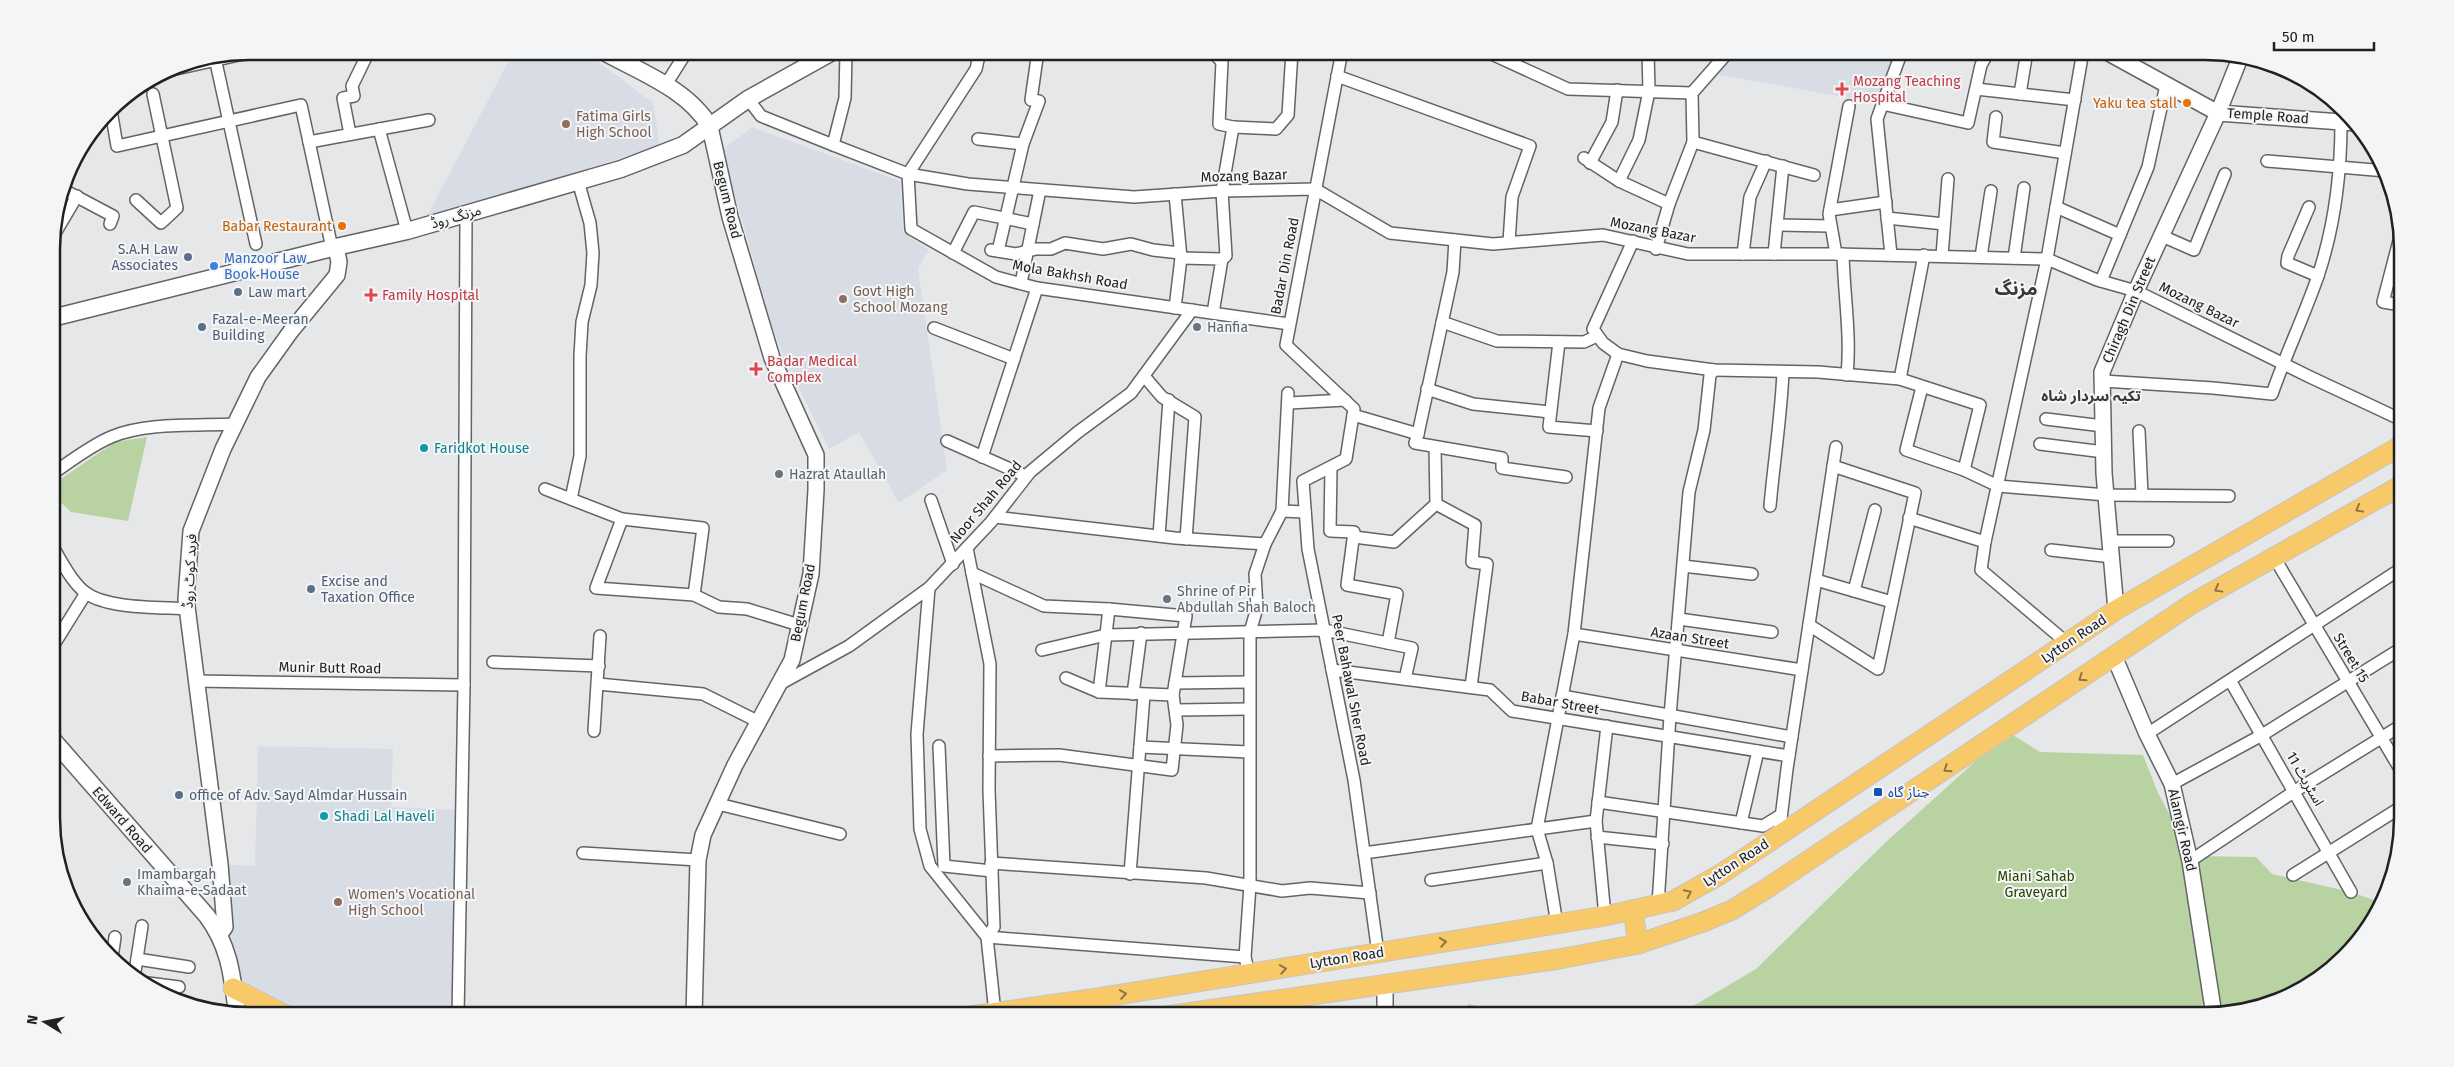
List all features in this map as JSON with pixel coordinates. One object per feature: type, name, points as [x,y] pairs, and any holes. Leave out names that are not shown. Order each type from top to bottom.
[{"type":"main road","points":[[618,60],[665,86],[690,103],[704,117],[710,127]]},
{"type":"main road","name":"مزنگ روڈ","points":[[60,316],[334,247],[407,231],[578,182],[672,151],[710,127],[748,99],[818,60]]},
{"type":"main road","name":"Lytton Road","points":[[1027,1007],[1247,966],[1378,953],[1605,916],[1658,905],[1695,890],[2116,610],[2394,450]]},
{"type":"main road","points":[[1263,1007],[1385,985],[1559,959],[1638,944],[1677,932],[1732,910],[2193,603],[2394,490]]},
{"type":"main road","name":"Edward Road","points":[[60,748],[191,897],[223,941]]},
{"type":"main road","points":[[1633,910],[1638,944]]},
{"type":"main road","points":[[223,941],[236,1007]]},
{"type":"main road","points":[[233,988],[270,1007]]},
{"type":"street","points":[[350,134],[343,98],[354,96],[352,86],[365,60]]},
{"type":"street","points":[[665,86],[681,60]]},
{"type":"street","points":[[833,145],[845,98],[846,60]]},
{"type":"street","points":[[908,174],[976,69],[978,60]]},
{"type":"street","points":[[1037,60],[1031,100],[1039,101],[1023,144],[1006,219],[994,251],[1016,254],[1050,249],[1065,243],[1103,249],[1132,244],[1180,255],[1222,259]]},
{"type":"street","points":[[1220,60],[1222,62],[1219,124],[1233,127],[1276,129],[1288,115],[1291,60]]},
{"type":"street","name":"Badar Din Road","points":[[1340,60],[1286,345],[1354,408],[1353,414]]},
{"type":"street","points":[[1516,60],[1568,89],[1692,93]]},
{"type":"street","points":[[1619,181],[1639,140],[1649,91],[1648,60]]},
{"type":"street","points":[[1656,248],[1669,204],[1693,142],[1692,93],[1720,60]]},
{"type":"street","points":[[1891,255],[1877,119],[1899,60]]},
{"type":"street","points":[[1882,104],[1968,123],[1981,65],[1984,60]]},
{"type":"street","points":[[2020,94],[2026,60]]},
{"type":"street","points":[[2067,643],[1981,570],[2047,259],[2082,60]]},
{"type":"street","name":"Temple Road","points":[[2125,60],[2218,113],[2344,122]]},
{"type":"street","points":[[217,63],[256,244]]},
{"type":"street","name":"Chiragh Din Street","points":[[2116,610],[2106,495],[2102,372],[2136,291],[2218,113],[2238,63]]},
{"type":"street","points":[[1337,76],[1530,146],[1512,197],[1510,242]]},
{"type":"street","points":[[2101,281],[2148,167],[2166,85]]},
{"type":"street","points":[[1976,89],[2075,100]]},
{"type":"street","points":[[1617,90],[1612,122],[1587,161],[1619,181],[1669,204]]},
{"type":"street","points":[[136,200],[161,223],[177,208],[152,94]]},
{"type":"street","name":"Mozang Bazar","points":[[748,99],[761,116],[908,174],[968,184],[1134,197],[1222,191],[1315,189],[1390,233],[1493,244],[1603,235],[1688,254],[1924,255],[2047,259],[2101,281],[2136,291],[2394,416]]},
{"type":"street","points":[[112,118],[117,146],[301,105],[334,247]]},
{"type":"street","points":[[1847,375],[1850,349],[1839,254],[1830,226],[1830,210],[1849,106]]},
{"type":"street","points":[[1996,118],[1993,142],[2065,154]]},
{"type":"street","points":[[309,142],[429,120]]},
{"type":"street","name":"Begum Road","points":[[694,1007],[698,860],[703,835],[758,722],[792,660],[811,574],[816,490],[816,455],[772,358],[730,217],[710,127]]},
{"type":"street","points":[[1213,313],[1222,259],[1226,256],[1222,191],[1233,127]]},
{"type":"street","points":[[2102,381],[2272,394],[2318,276],[2331,231],[2350,128]]},
{"type":"street","points":[[379,129],[407,231]]},
{"type":"street","points":[[978,138],[1023,144]]},
{"type":"street","points":[[1693,142],[1814,175]]},
{"type":"street","points":[[2267,161],[2341,169],[2376,171]]},
{"type":"street","points":[[1743,254],[1750,197],[1766,162]]},
{"type":"street","points":[[1774,254],[1783,166]]},
{"type":"street","name":"Mola Bakhsh Road","points":[[908,174],[912,229],[996,277],[1037,288],[1289,324]]},
{"type":"street","points":[[2162,236],[2194,250],[2226,174]]},
{"type":"street","points":[[1942,256],[1948,179]]},
{"type":"street","points":[[571,499],[580,456],[582,322],[591,285],[593,253],[590,223],[578,182]]},
{"type":"street","points":[[2014,258],[2024,188]]},
{"type":"street","points":[[1021,283],[1040,190]]},
{"type":"street","points":[[1980,257],[1991,190]]},
{"type":"street","points":[[69,192],[113,216],[110,224]]},
{"type":"street","points":[[1175,194],[1180,255],[1175,308]]},
{"type":"street","points":[[63,220],[76,196]]},
{"type":"street","points":[[1830,210],[1886,202]]},
{"type":"street","points":[[2056,206],[2120,235]]},
{"type":"street","points":[[2309,207],[2288,256],[2288,263],[2318,276]]},
{"type":"street","points":[[953,253],[974,212],[1033,224]]},
{"type":"street","points":[[458,1007],[464,685],[466,214]]},
{"type":"street","points":[[1887,218],[1944,224]]},
{"type":"street","points":[[1777,225],[1830,226]]},
{"type":"street","points":[[1455,240],[1453,272],[1415,443],[1502,458],[1502,468],[1566,477]]},
{"type":"street","points":[[1633,241],[1593,330],[1603,344],[1618,354],[1647,361],[1714,370],[1900,379],[1980,405],[1964,470]]},
{"type":"street","name":"فرید کوٹ روڈ","points":[[223,941],[225,927],[220,864],[195,681],[188,609],[191,532],[235,424],[258,377],[291,331],[337,275],[340,262],[334,247]]},
{"type":"street","points":[[1900,379],[1924,255]]},
{"type":"street","points":[[2394,260],[2383,302],[2394,304]]},
{"type":"street","points":[[982,457],[1037,288]]},
{"type":"street","name":"Noor Shah Road","points":[[778,685],[849,646],[929,588],[995,517],[1026,476],[1078,432],[1131,393],[1192,310]]},
{"type":"street","points":[[1442,322],[1497,341],[1584,342],[1597,336]]},
{"type":"street","points":[[934,328],[1014,359]]},
{"type":"street","points":[[1559,342],[1549,427],[1597,431]]},
{"type":"street","points":[[1557,924],[1546,863],[1537,829],[1574,634],[1599,408],[1618,354]]},
{"type":"street","points":[[1658,905],[1670,716],[1689,492],[1704,430],[1710,375],[1714,370]]},
{"type":"street","points":[[1770,506],[1776,441],[1781,420],[1783,372]]},
{"type":"street","points":[[1144,376],[1168,400],[1195,417],[1186,539]]},
{"type":"street","points":[[1922,387],[1906,450],[1964,470],[1998,486],[2106,495],[2229,496]]},
{"type":"street","points":[[1427,389],[1473,404],[1550,412]]},
{"type":"street","points":[[987,937],[1247,966],[1250,885],[1248,752],[1250,632],[1257,608],[1255,574],[1265,544],[1282,511],[1289,398],[1345,400]]},
{"type":"street","points":[[1160,536],[1168,400]]},
{"type":"street","points":[[1353,414],[1418,434]]},
{"type":"street","name":"Peer Bahawal Sher Road","points":[[1353,414],[1346,459],[1303,481],[1308,549],[1354,780],[1378,953]]},
{"type":"street","points":[[2046,419],[2103,426]]},
{"type":"street","points":[[60,468],[88,449],[112,437],[129,432],[148,428],[235,424]]},
{"type":"street","points":[[2139,431],[2142,495]]},
{"type":"street","points":[[947,441],[1026,476]]},
{"type":"street","points":[[2040,444],[2104,452]]},
{"type":"street","points":[[1354,537],[1394,542],[1436,504],[1435,447]]},
{"type":"street","points":[[1779,835],[1789,756],[1836,447]]},
{"type":"street","points":[[1810,624],[1878,669],[1915,493],[1833,466]]},
{"type":"street","points":[[1331,467],[1330,531],[1354,532],[1347,585],[1397,594],[1388,643]]},
{"type":"street","points":[[545,489],[622,519],[703,528],[694,595]]},
{"type":"street","points":[[931,500],[953,564]]},
{"type":"street","points":[[1436,504],[1475,525],[1472,562],[1487,564],[1471,687]]},
{"type":"street","points":[[1854,591],[1875,510]]},
{"type":"street","points":[[1282,511],[1305,512]]},
{"type":"street","points":[[995,517],[1186,539],[1265,544]]},
{"type":"street","points":[[1909,518],[1986,542]]},
{"type":"street","points":[[622,519],[596,588],[694,595],[719,607],[747,609],[799,625]]},
{"type":"street","points":[[2110,541],[2168,541]]},
{"type":"street","points":[[967,548],[990,664],[989,756],[994,927],[987,937]]},
{"type":"street","points":[[2051,550],[2112,557]]},
{"type":"street","name":"Street 15","points":[[2274,557],[2394,759]]},
{"type":"street","points":[[60,559],[71,576],[86,593],[108,603],[188,609]]},
{"type":"street","points":[[1683,566],[1752,574]]},
{"type":"street","points":[[972,573],[1044,606],[1109,609],[1186,616],[1173,695],[1177,710],[1176,750],[1172,770],[1059,755],[989,756]]},
{"type":"street","points":[[2147,734],[2394,578]]},
{"type":"street","points":[[1816,580],[1892,602]]},
{"type":"street","points":[[929,588],[917,734],[920,829],[930,866],[987,937],[994,1007]]},
{"type":"street","points":[[60,635],[86,593]]},
{"type":"street","points":[[1099,692],[1109,609]]},
{"type":"street","points":[[1679,619],[1772,632]]},
{"type":"street","points":[[1042,650],[1106,635],[1324,630],[1412,648],[1404,679]]},
{"type":"street","points":[[1130,874],[1140,747],[1141,633]]},
{"type":"street","name":"Azaan Street","points":[[1574,634],[1802,670]]},
{"type":"street","points":[[594,731],[600,636]]},
{"type":"street","points":[[2172,784],[2262,735],[2394,653]]},
{"type":"street","name":"Alamgir Road","points":[[2114,656],[2147,734],[2172,784],[2190,861],[2213,1007]]},
{"type":"street","points":[[493,662],[599,666]]},
{"type":"street","name":"Babar Street","points":[[1332,670],[1490,690],[1512,710],[1789,756]]},
{"type":"street","points":[[1066,678],[1099,692],[1173,695]]},
{"type":"street","name":"Munir Butt Road","points":[[195,681],[464,685]]},
{"type":"street","points":[[1175,683],[1249,682]]},
{"type":"street","name":"اسٹریٹ 11","points":[[2231,682],[2351,892]]},
{"type":"street","points":[[598,684],[703,694],[758,722]]},
{"type":"street","points":[[1562,696],[1792,737]]},
{"type":"street","points":[[1177,710],[1249,709]]},
{"type":"street","points":[[1605,916],[1596,821],[1607,726]]},
{"type":"street","points":[[2190,861],[2295,791],[2394,730]]},
{"type":"street","points":[[939,746],[944,866],[1206,878],[1282,891],[1310,888],[1370,893]]},
{"type":"street","points":[[1140,747],[1248,752]]},
{"type":"street","points":[[1740,823],[1758,751]]},
{"type":"street","points":[[1598,802],[1764,826],[1781,815]]},
{"type":"street","points":[[718,804],[840,834]]},
{"type":"street","points":[[2293,875],[2394,812]]},
{"type":"street","points":[[1364,853],[1596,821]]},
{"type":"street","points":[[1597,836],[1663,844]]},
{"type":"street","points":[[582,853],[698,860]]},
{"type":"street","points":[[1431,880],[1546,863]]},
{"type":"street","points":[[135,969],[142,926]]},
{"type":"street","points":[[113,950],[115,937]]},
{"type":"street","points":[[137,959],[189,967]]},
{"type":"street","points":[[161,985],[179,987]]},
{"type":"street","points":[[1385,985],[1385,1007]]},
{"type":"shaded area","name":"Fatima Girls High School","points":[[509,60],[596,60],[653,103],[660,145],[424,222]]},
{"type":"shaded area","name":"Mozang Teaching Hospital","points":[[1721,60],[1899,60],[1882,104],[1709,73]]},
{"type":"shaded area","name":"Govt High School Mozang","points":[[752,127],[900,181],[903,233],[929,250],[918,268],[947,470],[899,503],[859,432],[829,449],[784,358],[773,329],[722,150]]},
{"type":"shaded area","name":"Women's Vocational High School","points":[[258,746],[393,749],[391,807],[460,810],[458,1007],[231,1006],[210,864],[255,866]]},
{"type":"green space","points":[[147,437],[128,521],[71,512],[60,502],[60,480],[115,442]]},
{"type":"green space","name":"Miani Sahab Graveyard","points":[[2008,732],[2040,752],[2143,755],[2158,793],[2192,856],[2256,857],[2272,874],[2351,892],[2374,900],[2362,923],[2339,952],[2310,975],[2277,993],[2254,1001],[2217,1007],[1692,1007],[1756,969],[1886,842]]},
{"type":"green space","points":[[1468,1004],[1483,1007],[1467,1007]]},
{"type":"place","name":"Mozang Teaching Hospital","points":[[1842,89]]},
{"type":"place","name":"Yaku tea stall","points":[[2187,103]]},
{"type":"place","name":"Fatima Girls High School","points":[[566,124]]},
{"type":"place","name":"Babar Restaurant","points":[[342,226]]},
{"type":"place","name":"S.A.H Law Associates","points":[[188,257]]},
{"type":"place","name":"Manzoor Law Book House","points":[[214,266]]},
{"type":"place","name":"Law mart","points":[[238,292]]},
{"type":"place","name":"Family Hospital","points":[[371,295]]},
{"type":"place","name":"Govt High School Mozang","points":[[843,299]]},
{"type":"place","name":"Fazal-e-Meeran Building","points":[[202,327]]},
{"type":"place","name":"Hanfia","points":[[1197,327]]},
{"type":"place","name":"Badar Medical Complex","points":[[756,369]]},
{"type":"place","name":"Faridkot House","points":[[424,448]]},
{"type":"place","name":"Hazrat Ataullah","points":[[779,474]]},
{"type":"place","name":"Excise and Taxation Office","points":[[311,589]]},
{"type":"place","name":"Shrine of Pir Abdullah Shah Baloch","points":[[1167,599]]},
{"type":"place","name":"جناز گاہ","points":[[1878,792]]},
{"type":"place","name":"office of Adv. Sayd Almdar Hussain","points":[[179,795]]},
{"type":"place","name":"Shadi Lal Haveli","points":[[324,816]]},
{"type":"place","name":"Imambargah Khaima-e-Sadaat","points":[[127,882]]},
{"type":"place","name":"Women's Vocational High School","points":[[338,902]]},
{"type":"district","name":"مزنگ","points":[[2016,288]]},
{"type":"district","name":"تکیہ سردار شاہ","points":[[2091,396]]}]
